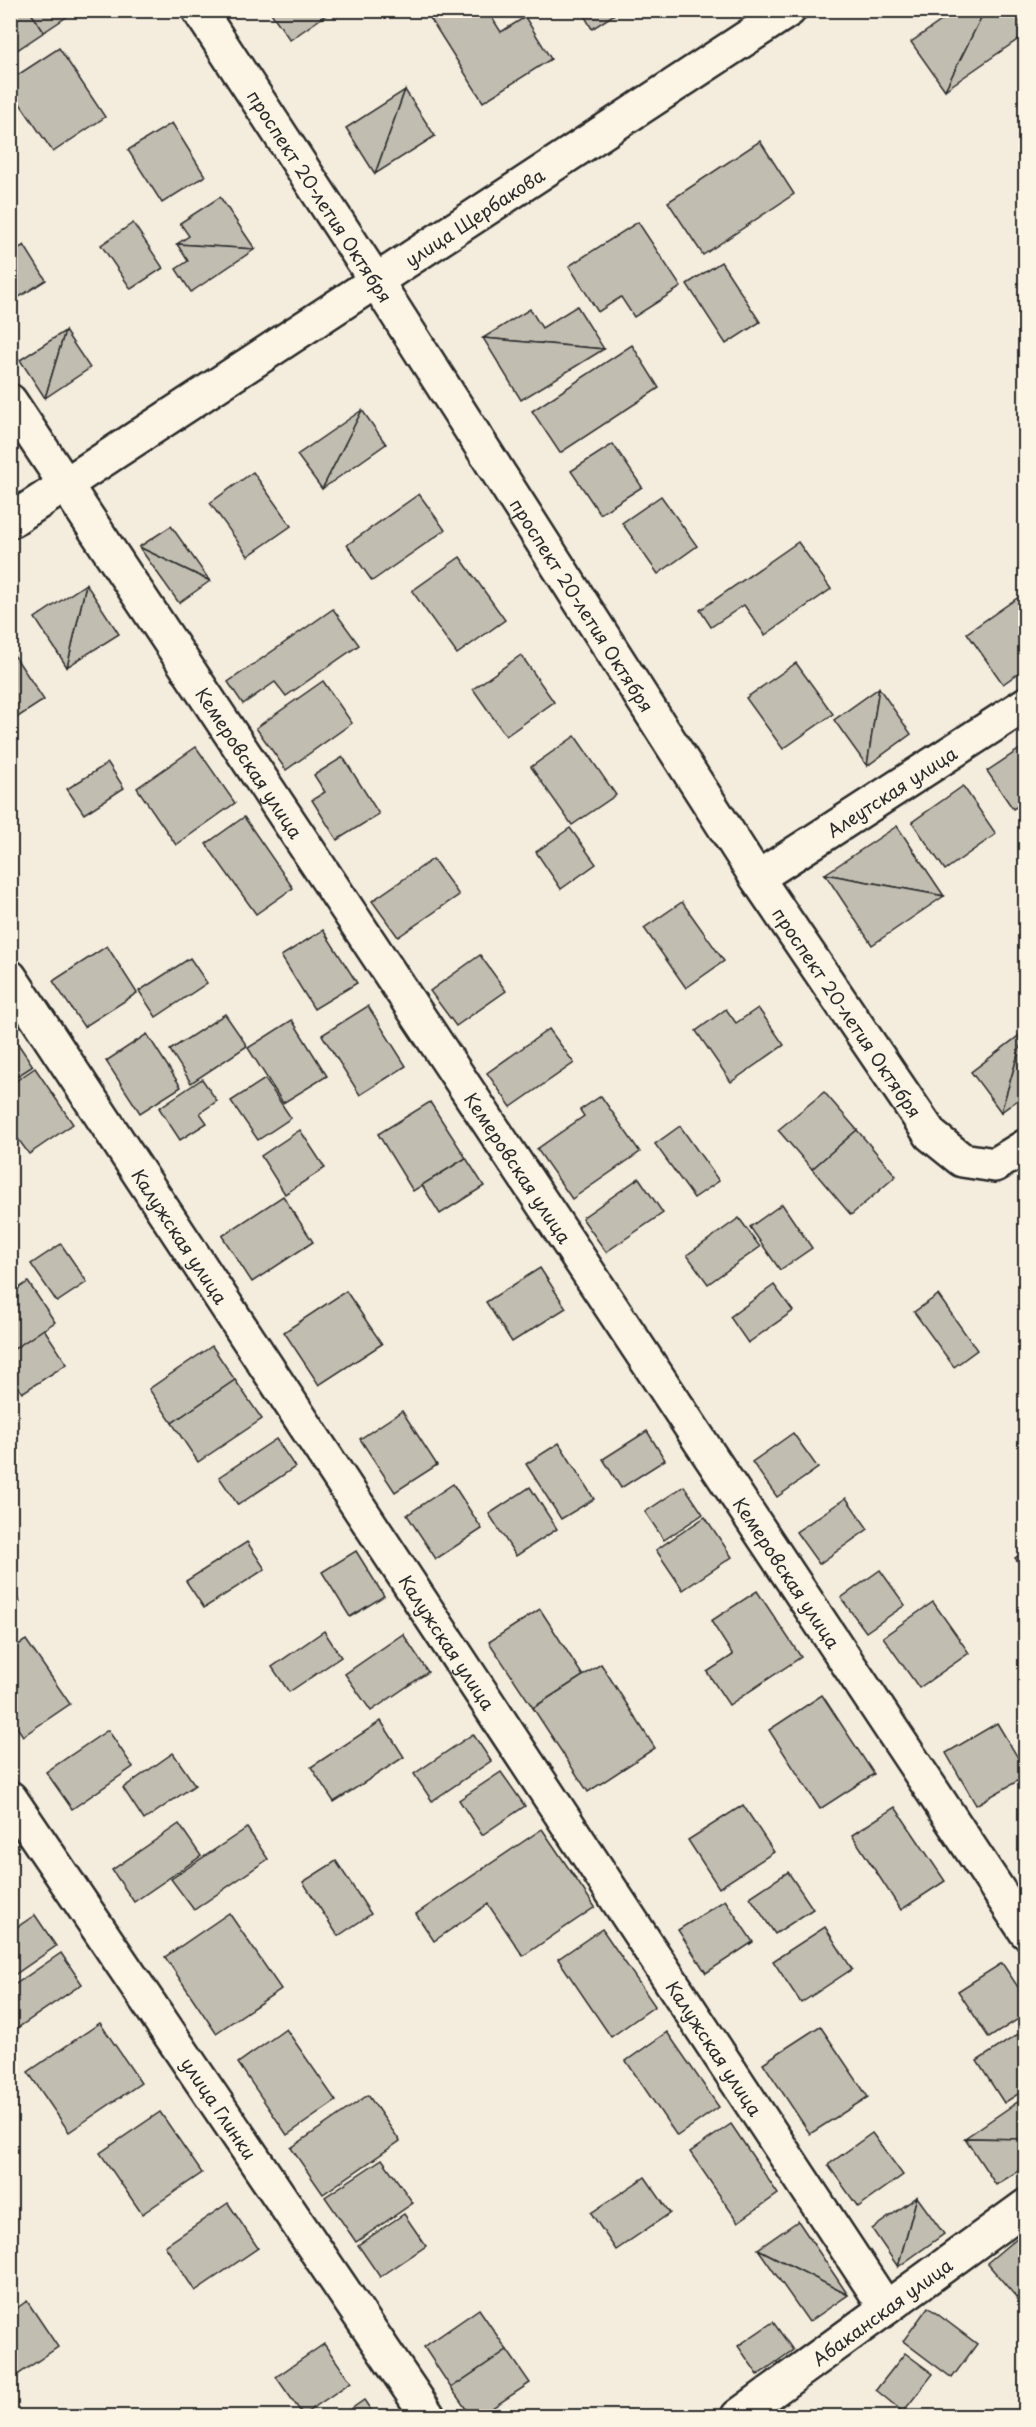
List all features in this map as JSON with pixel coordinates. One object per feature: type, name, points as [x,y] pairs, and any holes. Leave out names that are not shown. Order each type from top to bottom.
[{"type":"street","name":"проспект 20-летия Октября","points":[[199,10],[376,281],[757,878],[931,1135],[962,1160],[995,1165],[1026,1146]]},
{"type":"street","name":"улица Щербакова","points":[[10,521],[789,10]]},
{"type":"street","name":"Кемеровская улица","points":[[10,401],[1026,1932]]},
{"type":"street","name":"Алеутская улица","points":[[757,878],[1026,704]]},
{"type":"street","name":"Калужская улица","points":[[10,977],[886,2308]]},
{"type":"street","name":"улица Глинки","points":[[10,1798],[428,2416]]},
{"type":"street","name":"Абаканская улица","points":[[738,2416],[1026,2206]]},
{"type":"building","points":[[10,10],[29,10],[44,32],[11,54]]},
{"type":"building","points":[[29,10],[77,10],[44,32]]},
{"type":"building","points":[[269,10],[333,10],[290,40]]},
{"type":"building","points":[[425,10],[487,10],[501,32],[525,17],[551,59],[483,102]]},
{"type":"building","points":[[581,10],[621,10],[592,29]]},
{"type":"building","points":[[957,10],[985,10],[945,90],[911,42]]},
{"type":"building","points":[[985,10],[1020,10],[1026,19],[1026,34],[945,90]]},
{"type":"building","points":[[59,48],[105,117],[53,152],[10,89],[10,80]]},
{"type":"building","points":[[405,90],[375,174],[346,128]]},
{"type":"building","points":[[405,90],[435,136],[375,174]]},
{"type":"building","points":[[172,123],[205,176],[162,203],[128,150]]},
{"type":"building","points":[[760,141],[794,194],[703,255],[668,202]]},
{"type":"building","points":[[220,197],[255,249],[177,244],[189,236],[180,223]]},
{"type":"building","points":[[638,222],[681,287],[634,317],[621,297],[598,312],[569,266]]},
{"type":"building","points":[[133,223],[163,268],[131,289],[101,245]]},
{"type":"building","points":[[177,244],[255,249],[191,292],[176,269],[188,261]]},
{"type":"building","points":[[24,245],[46,280],[10,303],[10,254]]},
{"type":"building","points":[[721,262],[760,322],[726,344],[687,284]]},
{"type":"building","points":[[577,306],[604,349],[483,338],[530,309],[542,328]]},
{"type":"building","points":[[65,331],[45,398],[20,360]]},
{"type":"building","points":[[65,331],[90,368],[45,398]]},
{"type":"building","points":[[483,338],[604,349],[521,400]]},
{"type":"building","points":[[632,345],[659,388],[560,453],[532,411]]},
{"type":"building","points":[[362,410],[386,444],[322,489]]},
{"type":"building","points":[[362,410],[322,489],[297,455]]},
{"type":"building","points":[[613,444],[642,487],[600,514],[571,471]]},
{"type":"building","points":[[253,472],[291,526],[248,556],[210,503]]},
{"type":"building","points":[[419,494],[445,530],[372,581],[347,545]]},
{"type":"building","points":[[661,496],[697,546],[658,574],[622,523]]},
{"type":"building","points":[[171,526],[210,581],[139,547]]},
{"type":"building","points":[[798,542],[831,589],[765,635],[744,605],[711,627],[700,610]]},
{"type":"building","points":[[139,547],[210,581],[179,603]]},
{"type":"building","points":[[460,557],[505,620],[457,654],[412,591]]},
{"type":"building","points":[[86,584],[119,634],[67,667]]},
{"type":"building","points":[[86,584],[67,667],[35,618]]},
{"type":"building","points":[[1026,592],[1026,668],[1003,684],[967,633]]},
{"type":"building","points":[[333,609],[359,645],[286,696],[275,682],[243,704],[228,682]]},
{"type":"building","points":[[10,649],[44,700],[10,722]]},
{"type":"building","points":[[521,655],[554,702],[506,736],[473,689]]},
{"type":"building","points":[[796,663],[833,714],[783,749],[746,698]]},
{"type":"building","points":[[323,681],[352,723],[286,770],[256,728]]},
{"type":"building","points":[[879,688],[867,766],[834,720]]},
{"type":"building","points":[[879,688],[911,734],[867,766]]},
{"type":"building","points":[[575,736],[616,795],[572,825],[531,767]]},
{"type":"building","points":[[1026,745],[1026,801],[1013,809],[987,771]]},
{"type":"building","points":[[196,747],[235,803],[176,845],[137,788]]},
{"type":"building","points":[[343,757],[379,814],[337,840],[312,800],[325,792],[314,775]]},
{"type":"building","points":[[108,763],[124,788],[84,814],[67,789]]},
{"type":"building","points":[[963,786],[996,834],[945,870],[912,822]]},
{"type":"building","points":[[244,817],[293,888],[256,914],[206,844]]},
{"type":"building","points":[[897,826],[944,896],[825,874]]},
{"type":"building","points":[[570,828],[596,864],[561,889],[536,852]]},
{"type":"building","points":[[433,859],[459,895],[398,937],[372,901]]},
{"type":"building","points":[[825,874],[944,896],[872,945]]},
{"type":"building","points":[[682,902],[724,961],[686,988],[644,928]]},
{"type":"building","points":[[323,930],[357,983],[314,1009],[281,956]]},
{"type":"building","points":[[107,946],[137,993],[84,1027],[53,981]]},
{"type":"building","points":[[480,955],[506,991],[456,1026],[430,991]]},
{"type":"building","points":[[190,958],[207,983],[156,1017],[139,991]]},
{"type":"building","points":[[368,1006],[406,1066],[360,1095],[322,1035]]},
{"type":"building","points":[[758,1008],[784,1045],[731,1082],[696,1031],[726,1009],[736,1023]]},
{"type":"building","points":[[225,1014],[247,1046],[191,1083],[170,1050]]},
{"type":"building","points":[[292,1020],[327,1076],[283,1103],[248,1048]]},
{"type":"building","points":[[549,1029],[574,1063],[511,1107],[487,1073]]},
{"type":"building","points":[[1025,1031],[1001,1112],[971,1072]]},
{"type":"building","points":[[1025,1031],[1026,1094],[1001,1112]]},
{"type":"building","points":[[10,1032],[33,1066],[10,1081]]},
{"type":"building","points":[[147,1034],[181,1087],[140,1113],[106,1061]]},
{"type":"building","points":[[35,1068],[73,1124],[29,1154],[10,1128],[10,1085]]},
{"type":"building","points":[[202,1079],[217,1101],[200,1113],[207,1123],[180,1140],[159,1108]]},
{"type":"building","points":[[265,1079],[291,1118],[258,1140],[231,1101]]},
{"type":"building","points":[[824,1092],[857,1130],[812,1169],[778,1130]]},
{"type":"building","points":[[601,1096],[640,1152],[572,1199],[537,1149],[584,1116],[580,1110]]},
{"type":"building","points":[[430,1102],[466,1158],[413,1191],[378,1134]]},
{"type":"building","points":[[680,1126],[719,1181],[694,1198],[655,1144]]},
{"type":"building","points":[[300,1130],[325,1168],[285,1194],[261,1156]]},
{"type":"building","points":[[857,1130],[896,1176],[851,1215],[812,1169]]},
{"type":"building","points":[[466,1158],[484,1186],[440,1214],[422,1185]]},
{"type":"building","points":[[639,1178],[663,1213],[606,1252],[582,1218]]},
{"type":"building","points":[[283,1196],[313,1242],[252,1282],[222,1236]]},
{"type":"building","points":[[782,1204],[812,1248],[780,1270],[750,1227]]},
{"type":"building","points":[[739,1218],[760,1247],[708,1284],[687,1255]]},
{"type":"building","points":[[61,1244],[87,1282],[57,1302],[31,1264]]},
{"type":"building","points":[[540,1268],[566,1308],[512,1342],[486,1302]]},
{"type":"building","points":[[28,1282],[55,1322],[10,1352],[10,1294]]},
{"type":"building","points":[[774,1285],[793,1311],[748,1343],[730,1317]]},
{"type":"building","points":[[346,1291],[382,1344],[319,1385],[284,1332]]},
{"type":"building","points":[[938,1295],[977,1350],[954,1367],[914,1312]]},
{"type":"building","points":[[44,1329],[67,1364],[22,1393],[10,1375],[10,1352]]},
{"type":"building","points":[[212,1346],[235,1380],[172,1423],[149,1389]]},
{"type":"building","points":[[235,1380],[262,1419],[198,1462],[172,1423]]},
{"type":"building","points":[[402,1411],[437,1465],[395,1492],[360,1439]]},
{"type":"building","points":[[647,1431],[665,1460],[621,1488],[603,1459]]},
{"type":"building","points":[[793,1433],[818,1468],[777,1497],[752,1462]]},
{"type":"building","points":[[276,1439],[295,1467],[238,1505],[219,1477]]},
{"type":"building","points":[[559,1443],[594,1499],[561,1519],[526,1464]]},
{"type":"building","points":[[453,1484],[482,1529],[436,1559],[407,1515]]},
{"type":"building","points":[[684,1486],[703,1514],[664,1540],[645,1512]]},
{"type":"building","points":[[530,1487],[557,1529],[516,1556],[489,1514]]},
{"type":"building","points":[[846,1498],[868,1529],[819,1564],[796,1532]]},
{"type":"building","points":[[705,1517],[732,1557],[683,1590],[656,1550]]},
{"type":"building","points":[[247,1542],[265,1569],[204,1608],[186,1581]]},
{"type":"building","points":[[356,1551],[384,1596],[350,1617],[322,1572]]},
{"type":"building","points":[[1026,1551],[1026,1572],[1015,1558]]},
{"type":"building","points":[[880,1570],[905,1605],[866,1632],[841,1598]]},
{"type":"building","points":[[10,1587],[20,1602],[10,1609]]},
{"type":"building","points":[[757,1591],[801,1657],[729,1705],[707,1672],[733,1655],[711,1621]]},
{"type":"building","points":[[933,1602],[969,1653],[919,1688],[883,1637]]},
{"type":"building","points":[[540,1609],[583,1676],[533,1708],[489,1642]]},
{"type":"building","points":[[324,1631],[341,1657],[289,1692],[272,1667]]},
{"type":"building","points":[[403,1634],[428,1672],[371,1711],[345,1674]]},
{"type":"building","points":[[26,1640],[70,1704],[23,1736],[10,1717],[10,1650]]},
{"type":"building","points":[[601,1664],[655,1748],[588,1792],[533,1708]]},
{"type":"building","points":[[822,1695],[874,1774],[820,1809],[769,1730]]},
{"type":"building","points":[[381,1721],[404,1757],[334,1802],[311,1767]]},
{"type":"building","points":[[997,1723],[1026,1771],[1026,1776],[976,1805],[946,1753]]},
{"type":"building","points":[[108,1730],[133,1767],[72,1809],[46,1772]]},
{"type":"building","points":[[473,1734],[491,1761],[432,1801],[414,1774]]},
{"type":"building","points":[[173,1753],[195,1785],[144,1820],[123,1788]]},
{"type":"building","points":[[501,1772],[525,1806],[482,1835],[459,1800]]},
{"type":"building","points":[[743,1805],[774,1852],[719,1888],[688,1840]]},
{"type":"building","points":[[895,1807],[945,1881],[901,1910],[852,1835]]},
{"type":"building","points":[[179,1824],[201,1856],[134,1902],[112,1870]]},
{"type":"building","points":[[247,1828],[268,1859],[194,1910],[171,1879]]},
{"type":"building","points":[[542,1829],[595,1907],[523,1956],[488,1904],[434,1941],[416,1914]]},
{"type":"building","points":[[336,1861],[371,1914],[338,1936],[303,1882]]},
{"type":"building","points":[[788,1872],[813,1909],[775,1934],[750,1897]]},
{"type":"building","points":[[725,1900],[753,1942],[706,1973],[678,1930]]},
{"type":"building","points":[[229,1913],[281,1989],[216,2033],[165,1957]]},
{"type":"building","points":[[35,1915],[56,1946],[10,1978],[10,1932]]},
{"type":"building","points":[[825,1927],[852,1969],[801,2003],[773,1961]]},
{"type":"building","points":[[602,1929],[655,2006],[611,2037],[558,1959]]},
{"type":"building","points":[[61,1953],[82,1984],[10,2033],[10,1988]]},
{"type":"building","points":[[1002,1963],[1026,1999],[1026,2014],[989,2038],[958,1991]]},
{"type":"building","points":[[100,2023],[141,2083],[69,2132],[28,2072]]},
{"type":"building","points":[[820,2026],[868,2097],[810,2134],[763,2063]]},
{"type":"building","points":[[286,2029],[336,2101],[287,2135],[238,2063]]},
{"type":"building","points":[[1026,2029],[1026,2089],[1004,2103],[977,2061]]},
{"type":"building","points":[[667,2032],[719,2107],[677,2136],[626,2061]]},
{"type":"building","points":[[368,2095],[400,2141],[323,2194],[291,2148]]},
{"type":"building","points":[[1019,2101],[1026,2110],[1026,2139],[965,2138]]},
{"type":"building","points":[[160,2112],[202,2173],[142,2214],[100,2153]]},
{"type":"building","points":[[731,2124],[778,2194],[738,2222],[690,2152]]},
{"type":"building","points":[[872,2133],[903,2175],[858,2207],[828,2165]]},
{"type":"building","points":[[965,2138],[1026,2139],[1026,2166],[996,2185]]},
{"type":"building","points":[[382,2159],[413,2203],[356,2242],[325,2197]]},
{"type":"building","points":[[645,2177],[670,2213],[616,2250],[591,2213]]},
{"type":"building","points":[[917,2197],[898,2267],[872,2229]]},
{"type":"building","points":[[917,2197],[944,2234],[898,2267]]},
{"type":"building","points":[[228,2203],[258,2248],[195,2291],[165,2246]]},
{"type":"building","points":[[404,2214],[426,2246],[380,2277],[358,2245]]},
{"type":"building","points":[[798,2221],[848,2295],[758,2249]]},
{"type":"building","points":[[1019,2236],[1026,2244],[1026,2302],[1023,2305],[987,2263]]},
{"type":"building","points":[[758,2249],[848,2295],[809,2322]]},
{"type":"building","points":[[27,2301],[58,2347],[10,2380],[10,2313]]},
{"type":"building","points":[[928,2307],[977,2344],[952,2378],[903,2341]]},
{"type":"building","points":[[479,2309],[507,2350],[451,2388],[424,2347]]},
{"type":"building","points":[[773,2322],[793,2350],[758,2375],[738,2346]]},
{"type":"building","points":[[324,2344],[351,2382],[303,2415],[276,2377]]},
{"type":"building","points":[[507,2350],[530,2383],[480,2416],[471,2416],[451,2388]]},
{"type":"building","points":[[905,2353],[933,2374],[903,2412],[876,2390]]},
{"type":"building","points":[[364,2400],[375,2416],[341,2416]]}]
